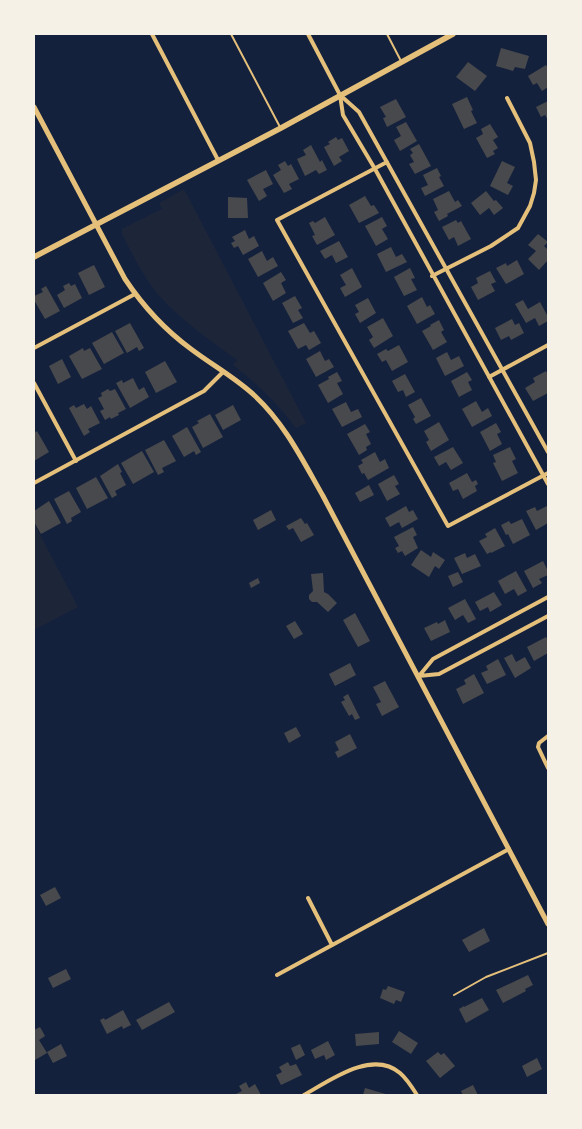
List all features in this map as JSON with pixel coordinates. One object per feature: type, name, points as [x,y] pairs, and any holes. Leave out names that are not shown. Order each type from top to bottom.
[{"type":"main road","points":[[34,257],[281,128],[340,94],[453,34]]},
{"type":"street","points":[[152,34],[218,160]]},
{"type":"street","points":[[308,34],[340,94],[359,112],[548,452]]},
{"type":"street","points":[[340,94],[343,115],[375,169],[432,276],[548,484]]},
{"type":"street","points":[[432,276],[491,246],[518,228],[530,206],[536,180],[530,143],[507,98]]},
{"type":"street","points":[[34,107],[125,279],[135,294],[152,315],[180,341],[254,396],[285,431],[323,496],[419,676],[548,924]]},
{"type":"street","points":[[387,162],[277,220],[448,526],[548,473]]},
{"type":"street","points":[[34,348],[135,294]]},
{"type":"street","points":[[489,377],[548,345]]},
{"type":"street","points":[[34,483],[204,391],[223,372]]},
{"type":"street","points":[[34,383],[76,461]]},
{"type":"street","points":[[419,676],[433,659],[548,597]]},
{"type":"street","points":[[419,676],[439,674],[548,616]]},
{"type":"street","points":[[548,736],[539,743],[538,747],[548,768]]},
{"type":"street","points":[[277,975],[509,849]]},
{"type":"street","points":[[308,898],[332,944]]},
{"type":"street","points":[[304,1095],[358,1066],[381,1065],[399,1072],[417,1095]]},
{"type":"lane","points":[[231,34],[281,128]]},
{"type":"lane","points":[[387,34],[402,62]]},
{"type":"lane","points":[[454,995],[486,977],[548,953]]},
{"type":"shaded area","points":[[184,189],[306,423],[296,428],[267,394],[233,365],[237,360],[189,324],[163,300],[145,277],[122,234],[122,229],[162,209],[159,203]]},
{"type":"shaded area","points":[[34,523],[78,607],[34,630]]},
{"type":"building","points":[[501,48],[529,56],[525,69],[515,67],[513,71],[496,66]]},
{"type":"building","points":[[468,62],[487,76],[475,91],[456,77]]},
{"type":"building","points":[[546,65],[548,68],[548,87],[542,91],[537,83],[533,85],[528,76]]},
{"type":"building","points":[[467,97],[473,110],[471,111],[477,123],[464,129],[452,104]]},
{"type":"building","points":[[396,99],[406,117],[387,127],[383,118],[386,117],[380,107]]},
{"type":"building","points":[[548,101],[548,120],[545,115],[541,117],[536,107]]},
{"type":"building","points":[[406,122],[417,141],[400,151],[394,140],[401,136],[396,127]]},
{"type":"building","points":[[490,124],[498,137],[493,140],[498,148],[493,151],[495,154],[487,158],[476,138],[483,134],[481,129]]},
{"type":"building","points":[[336,137],[338,140],[342,138],[349,151],[339,157],[342,161],[334,166],[324,147],[330,144],[328,142]]},
{"type":"building","points":[[419,144],[431,166],[415,174],[409,164],[414,162],[410,155],[413,153],[410,149]]},
{"type":"building","points":[[311,145],[320,162],[322,160],[327,170],[319,174],[316,170],[305,176],[297,159],[306,155],[303,150]]},
{"type":"building","points":[[285,161],[288,166],[291,164],[299,179],[289,184],[292,189],[284,193],[273,175],[281,170],[278,165]]},
{"type":"building","points":[[502,161],[515,167],[507,183],[513,186],[508,195],[490,186]]},
{"type":"building","points":[[437,168],[441,176],[439,177],[444,186],[425,196],[421,188],[428,185],[423,175]]},
{"type":"building","points":[[266,170],[273,184],[263,189],[267,196],[259,201],[247,180]]},
{"type":"building","points":[[449,191],[455,202],[458,200],[462,206],[447,214],[448,216],[439,221],[434,212],[438,210],[433,199]]},
{"type":"building","points":[[486,191],[494,201],[496,200],[503,208],[494,215],[489,208],[480,215],[471,203]]},
{"type":"building","points":[[365,196],[371,206],[374,205],[379,213],[359,223],[349,205]]},
{"type":"building","points":[[228,197],[247,198],[248,218],[228,218]]},
{"type":"building","points":[[325,217],[335,235],[317,245],[312,236],[315,235],[309,223],[313,221],[315,223]]},
{"type":"building","points":[[382,217],[387,226],[382,229],[388,239],[376,246],[365,226]]},
{"type":"building","points":[[456,220],[458,223],[461,221],[471,239],[458,246],[454,237],[449,240],[442,227]]},
{"type":"building","points":[[245,230],[249,239],[254,236],[259,246],[243,255],[238,246],[234,248],[231,243],[235,241],[232,237]]},
{"type":"building","points":[[538,234],[548,242],[544,246],[548,250],[548,260],[539,270],[528,259],[536,251],[528,245]]},
{"type":"building","points":[[339,241],[348,257],[336,263],[332,255],[325,259],[320,251]]},
{"type":"building","points":[[391,247],[396,257],[402,254],[407,262],[386,272],[377,254]]},
{"type":"building","points":[[262,251],[267,261],[273,257],[278,266],[258,277],[248,259]]},
{"type":"building","points":[[517,260],[524,274],[506,284],[496,268],[506,263],[507,266]]},
{"type":"building","points":[[94,265],[105,287],[89,295],[78,273]]},
{"type":"building","points":[[352,268],[362,287],[345,297],[340,288],[346,285],[340,275]]},
{"type":"building","points":[[410,268],[415,278],[411,279],[417,290],[404,296],[394,277]]},
{"type":"building","points":[[490,271],[496,282],[491,284],[495,291],[478,300],[471,287],[478,283],[476,278]]},
{"type":"building","points":[[281,272],[286,280],[281,283],[286,293],[273,301],[263,283]]},
{"type":"building","points":[[69,283],[71,286],[75,284],[82,298],[64,308],[57,295],[65,290],[63,286]]},
{"type":"building","points":[[46,286],[60,311],[45,319],[34,300],[34,296],[43,292],[41,289]]},
{"type":"building","points":[[295,296],[302,308],[298,310],[303,318],[293,323],[282,303]]},
{"type":"building","points":[[422,297],[427,307],[430,305],[435,314],[417,324],[407,306]]},
{"type":"building","points":[[368,298],[376,313],[360,323],[355,314],[359,312],[355,305]]},
{"type":"building","points":[[523,300],[528,309],[540,302],[548,317],[548,321],[539,326],[535,318],[526,323],[515,304]]},
{"type":"building","points":[[383,318],[393,336],[374,348],[369,340],[373,337],[367,327]]},
{"type":"building","points":[[512,319],[515,325],[519,323],[524,333],[511,340],[509,336],[501,340],[495,328]]},
{"type":"building","points":[[439,320],[444,330],[441,332],[447,342],[433,350],[422,331]]},
{"type":"building","points":[[130,323],[144,348],[139,351],[137,347],[127,353],[115,331]]},
{"type":"building","points":[[304,323],[310,333],[314,331],[321,343],[309,350],[306,345],[298,349],[288,331]]},
{"type":"building","points":[[112,332],[124,353],[104,364],[92,343]]},
{"type":"building","points":[[399,345],[408,362],[392,371],[386,360],[382,362],[377,354],[386,349],[388,351]]},
{"type":"building","points":[[83,348],[84,351],[90,348],[102,369],[82,379],[69,356]]},
{"type":"building","points":[[320,351],[325,361],[329,359],[334,367],[316,377],[306,359]]},
{"type":"building","points":[[447,352],[451,360],[459,356],[464,366],[445,376],[436,358]]},
{"type":"building","points":[[62,359],[71,377],[58,384],[49,366]]},
{"type":"building","points":[[165,361],[177,382],[156,393],[145,372]]},
{"type":"building","points":[[546,371],[548,375],[548,393],[533,401],[525,388],[535,382],[533,378]]},
{"type":"building","points":[[337,372],[342,381],[337,383],[343,394],[328,403],[318,385],[329,379],[328,377]]},
{"type":"building","points":[[467,372],[472,380],[468,382],[472,390],[459,397],[451,381]]},
{"type":"building","points":[[405,374],[415,392],[406,397],[403,390],[398,392],[392,381]]},
{"type":"building","points":[[133,378],[139,390],[144,387],[149,397],[130,408],[116,383],[122,380],[123,383]]},
{"type":"building","points":[[108,389],[110,391],[115,389],[126,409],[118,413],[119,415],[105,420],[100,411],[104,409],[98,398],[102,396],[101,393]]},
{"type":"building","points":[[421,398],[431,416],[416,424],[413,419],[415,417],[408,405]]},
{"type":"building","points":[[476,401],[482,412],[488,408],[492,416],[472,427],[462,409]]},
{"type":"building","points":[[346,402],[351,412],[358,409],[362,417],[342,427],[332,409]]},
{"type":"building","points":[[84,404],[87,409],[91,406],[100,423],[88,429],[90,432],[84,436],[69,408],[74,405],[76,408]]},
{"type":"building","points":[[233,405],[241,420],[223,430],[215,415]]},
{"type":"building","points":[[210,414],[223,437],[203,448],[192,427],[199,423],[197,421]]},
{"type":"building","points":[[439,422],[449,440],[431,451],[426,442],[429,440],[424,431]]},
{"type":"building","points":[[496,423],[501,432],[497,434],[502,444],[490,451],[480,432]]},
{"type":"building","points":[[365,424],[370,432],[366,434],[371,444],[366,447],[367,450],[359,455],[347,434]]},
{"type":"building","points":[[187,427],[201,452],[196,455],[194,451],[184,457],[172,436]]},
{"type":"building","points":[[37,431],[49,452],[34,461],[34,433]]},
{"type":"building","points":[[164,440],[176,461],[162,468],[164,472],[158,475],[145,450]]},
{"type":"building","points":[[453,447],[463,463],[451,470],[446,462],[439,466],[434,457]]},
{"type":"building","points":[[510,447],[516,459],[512,461],[518,473],[502,481],[493,463],[496,462],[493,455]]},
{"type":"building","points":[[142,451],[154,472],[133,484],[121,463]]},
{"type":"building","points":[[375,452],[380,462],[385,459],[389,468],[368,480],[364,473],[362,474],[358,466],[363,463],[361,460]]},
{"type":"building","points":[[118,464],[122,472],[120,473],[126,485],[115,491],[117,495],[112,498],[100,476]]},
{"type":"building","points":[[467,473],[472,482],[476,480],[478,484],[475,486],[477,491],[463,499],[458,489],[453,491],[449,483]]},
{"type":"building","points":[[394,475],[399,484],[395,486],[400,494],[387,501],[378,484]]},
{"type":"building","points":[[96,477],[108,498],[87,509],[76,488]]},
{"type":"building","points":[[369,485],[374,495],[360,502],[355,493]]},
{"type":"building","points":[[69,491],[81,512],[71,518],[72,521],[67,524],[54,499]]},
{"type":"building","points":[[49,501],[61,523],[41,534],[34,522],[34,511]]},
{"type":"building","points":[[406,506],[409,512],[413,510],[418,519],[402,528],[399,522],[390,527],[385,518]]},
{"type":"building","points":[[547,506],[548,523],[536,530],[526,511],[535,507],[537,511]]},
{"type":"building","points":[[271,510],[276,520],[258,530],[253,520]]},
{"type":"building","points":[[301,518],[305,524],[307,523],[314,535],[301,542],[293,528],[289,530],[286,526]]},
{"type":"building","points":[[522,519],[530,535],[513,544],[501,525],[509,521],[511,524]]},
{"type":"building","points":[[413,527],[417,535],[413,537],[418,548],[405,556],[402,551],[398,553],[395,548],[399,546],[394,537]]},
{"type":"building","points":[[495,528],[505,546],[487,554],[479,541],[487,537],[485,534]]},
{"type":"building","points":[[421,550],[431,557],[433,552],[445,560],[439,569],[435,566],[429,577],[411,565]]},
{"type":"building","points":[[465,553],[467,558],[475,554],[481,566],[462,574],[454,558]]},
{"type":"building","points":[[543,561],[548,571],[548,575],[539,579],[542,583],[533,588],[524,571]]},
{"type":"building","points":[[516,571],[527,591],[518,596],[514,589],[505,594],[498,581]]},
{"type":"building","points":[[458,572],[463,582],[453,587],[448,576]]},
{"type":"building","points":[[323,573],[324,592],[337,603],[328,612],[317,602],[312,602],[309,599],[309,595],[313,591],[311,574]]},
{"type":"building","points":[[258,578],[260,583],[251,588],[249,583]]},
{"type":"building","points":[[494,592],[502,605],[490,612],[488,607],[480,611],[475,602]]},
{"type":"building","points":[[465,599],[476,619],[468,623],[463,615],[455,620],[448,608]]},
{"type":"building","points":[[355,613],[370,641],[358,647],[343,620]]},
{"type":"building","points":[[445,620],[450,632],[431,641],[424,628],[437,622],[438,624]]},
{"type":"building","points":[[295,621],[303,634],[294,639],[286,626]]},
{"type":"building","points":[[546,637],[548,641],[548,653],[534,661],[527,647]]},
{"type":"building","points":[[512,654],[516,662],[525,657],[531,668],[515,678],[504,658]]},
{"type":"building","points":[[498,659],[506,675],[487,684],[481,673],[488,670],[486,666]]},
{"type":"building","points":[[350,663],[356,675],[335,686],[329,674]]},
{"type":"building","points":[[474,674],[484,693],[463,704],[456,689],[466,684],[464,680]]},
{"type":"building","points":[[385,681],[399,707],[382,716],[376,704],[381,702],[373,687]]},
{"type":"building","points":[[348,694],[360,718],[355,720],[352,714],[349,716],[341,702],[345,700],[343,697]]},
{"type":"building","points":[[296,727],[301,736],[289,743],[284,733]]},
{"type":"building","points":[[350,734],[357,748],[338,758],[335,752],[339,750],[335,742]]},
{"type":"building","points":[[55,887],[61,898],[46,906],[40,895]]},
{"type":"building","points":[[484,928],[490,941],[469,952],[462,940]]},
{"type":"building","points":[[66,969],[71,979],[53,988],[48,978]]},
{"type":"building","points":[[528,975],[533,985],[525,989],[526,991],[503,1003],[496,990]]},
{"type":"building","points":[[388,986],[405,992],[401,1002],[396,1000],[394,1004],[380,998],[383,989],[386,990]]},
{"type":"building","points":[[482,998],[489,1010],[466,1023],[459,1009]]},
{"type":"building","points":[[169,1002],[175,1012],[142,1030],[136,1020]]},
{"type":"building","points":[[123,1010],[131,1025],[123,1029],[122,1026],[107,1034],[100,1020],[104,1018],[105,1020]]},
{"type":"building","points":[[40,1027],[45,1036],[39,1040],[47,1053],[35,1060],[34,1030]]},
{"type":"building","points":[[399,1031],[418,1043],[411,1054],[392,1042]]},
{"type":"building","points":[[379,1032],[379,1044],[356,1046],[355,1034]]},
{"type":"building","points":[[328,1041],[335,1055],[326,1060],[324,1055],[315,1059],[311,1050]]},
{"type":"building","points":[[61,1044],[67,1056],[53,1063],[47,1052]]},
{"type":"building","points":[[300,1044],[305,1055],[296,1060],[291,1048]]},
{"type":"building","points":[[438,1052],[441,1055],[444,1053],[455,1066],[440,1078],[426,1061]]},
{"type":"building","points":[[537,1058],[542,1069],[527,1077],[522,1066]]},
{"type":"building","points":[[288,1062],[290,1066],[296,1064],[302,1075],[281,1085],[276,1075],[282,1072],[279,1067]]},
{"type":"building","points":[[246,1082],[249,1088],[255,1084],[261,1095],[234,1095],[242,1091],[239,1086]]},
{"type":"building","points":[[473,1085],[478,1095],[463,1095],[461,1091]]},
{"type":"building","points":[[365,1088],[389,1095],[363,1095]]}]
